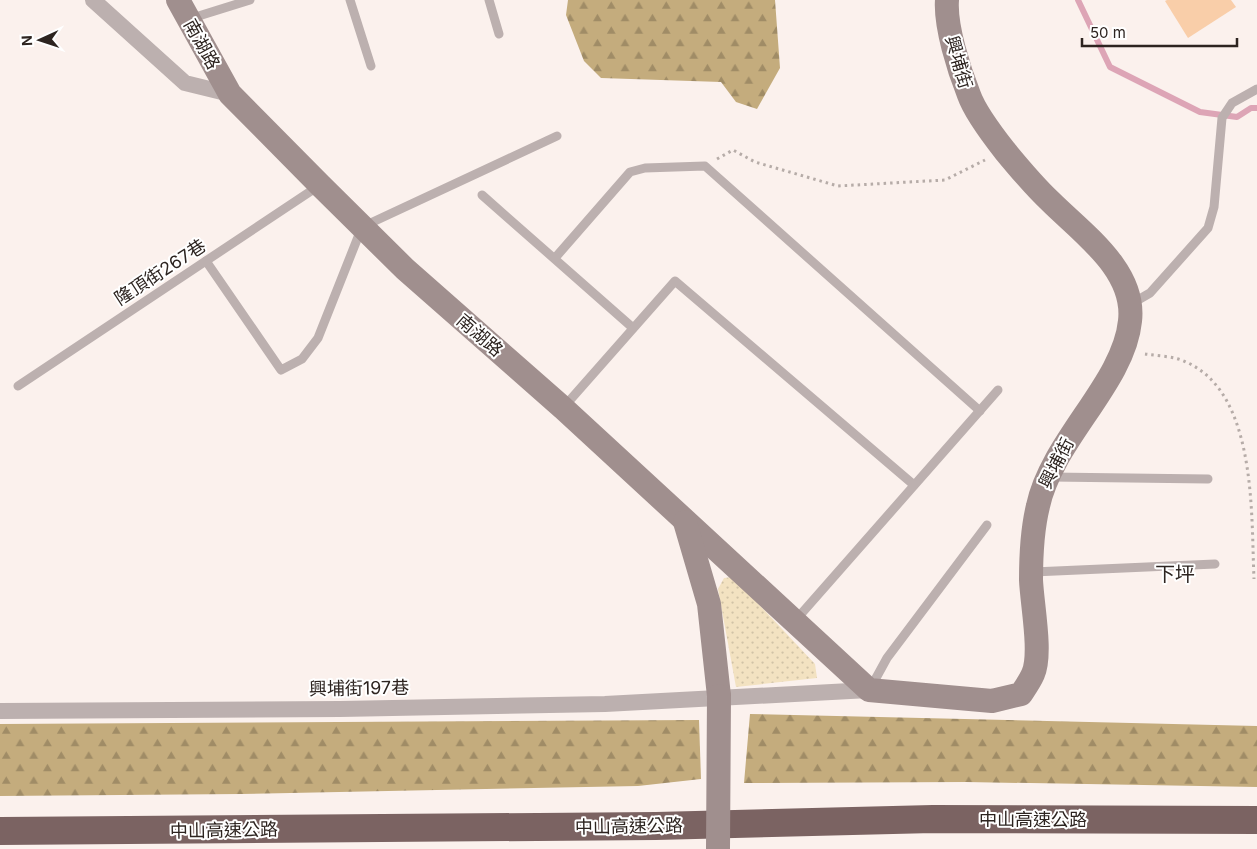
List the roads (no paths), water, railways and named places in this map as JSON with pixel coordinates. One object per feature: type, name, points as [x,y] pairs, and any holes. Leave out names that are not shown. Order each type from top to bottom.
[{"type":"highway","name":"中山高速公路","points":[[0,832],[656,826],[933,819],[1257,820]]},
{"type":"street","points":[[93,0],[185,83],[230,94]]},
{"type":"street","name":"興埔街","points":[[719,696],[869,690],[992,702],[1021,694],[1034,673],[1036,654],[1032,572],[1034,524],[1040,498],[1048,476],[1064,445],[1097,394],[1124,345],[1130,320],[1128,295],[1116,270],[1096,246],[1049,200],[1004,151],[969,97],[951,35],[947,0]]},
{"type":"street","name":"南湖路","points":[[183,10],[230,94],[362,227],[405,269],[563,408],[869,690]]},
{"type":"street","points":[[685,522],[708,604],[719,696],[718,849]]},
{"type":"street","name":"興埔街197巷","points":[[0,711],[340,709],[595,704],[719,696]]},
{"type":"lane","points":[[183,10],[250,0]]},
{"type":"lane","points":[[350,0],[371,66]]},
{"type":"lane","points":[[488,0],[499,34]]},
{"type":"lane","points":[[1129,306],[1150,293],[1208,228],[1214,207],[1222,118],[1232,103],[1257,89]]},
{"type":"lane","points":[[206,261],[282,370],[302,359],[318,338],[362,227],[557,136]]},
{"type":"lane","points":[[556,258],[630,172],[645,168],[706,166],[980,411]]},
{"type":"lane","name":"隆頂街267巷","points":[[18,386],[320,185]]},
{"type":"lane","points":[[482,195],[556,258],[633,328]]},
{"type":"lane","points":[[563,408],[675,280],[914,485]]},
{"type":"lane","points":[[794,622],[998,390]]},
{"type":"lane","points":[[1048,476],[1208,479]]},
{"type":"lane","points":[[869,690],[887,658],[987,524]]},
{"type":"lane","points":[[1032,572],[1215,564]]},
{"type":"waterway","points":[[1078,0],[1110,67],[1200,112],[1237,117],[1251,108],[1257,108]]},
{"type":"district","name":"下坪","points":[[1175,574]]}]
